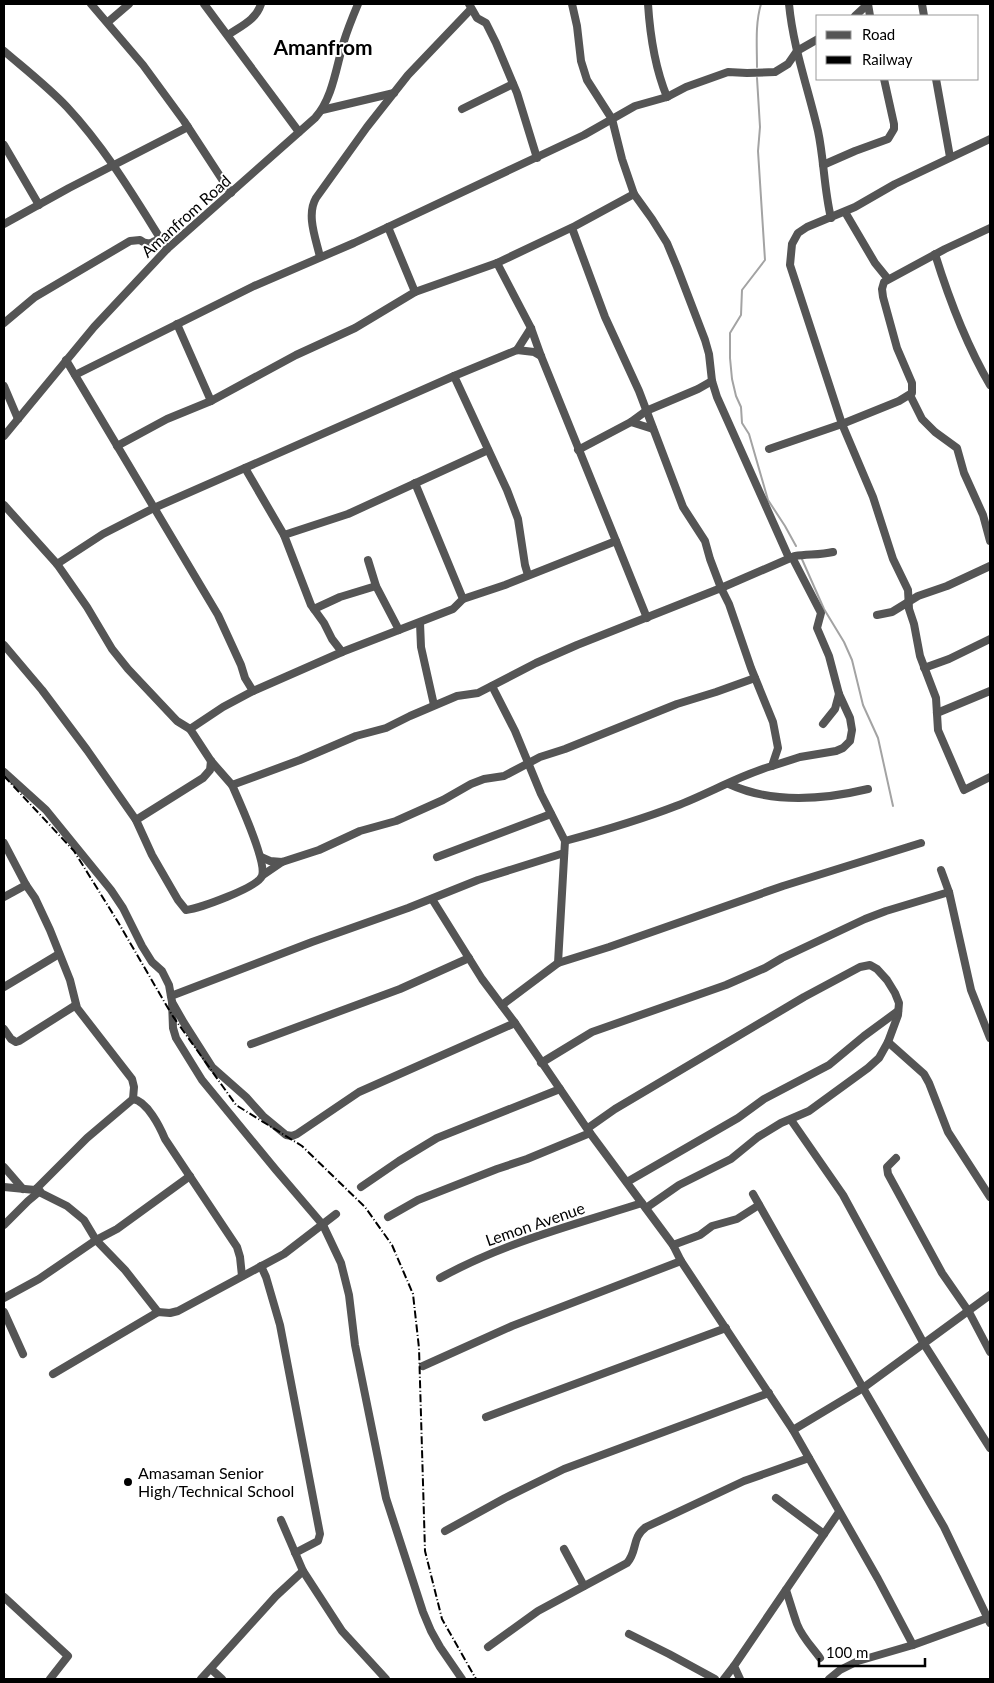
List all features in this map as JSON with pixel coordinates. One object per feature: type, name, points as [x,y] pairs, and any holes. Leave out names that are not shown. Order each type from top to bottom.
[{"type":"street","points":[[91,4],[143,65],[188,127],[231,193]]},
{"type":"street","points":[[108,22],[129,4]]},
{"type":"street","points":[[204,4],[299,132]]},
{"type":"street","points":[[228,35],[258,13],[261,4]]},
{"type":"street","name":"Amanfrom Road","points":[[4,436],[114,304],[167,249],[322,110],[327,99],[344,39],[358,4]]},
{"type":"street","points":[[565,841],[646,817],[729,784],[757,770],[800,757],[836,751],[843,748],[850,741],[852,730],[850,718],[839,694],[828,656],[817,628],[820,613],[790,558],[717,397],[712,381],[709,354],[705,340],[667,243],[634,194],[622,160],[612,119],[586,80],[572,4]]},
{"type":"street","points":[[648,4],[649,25],[660,79],[667,97]]},
{"type":"street","points":[[789,4],[797,51],[819,133],[831,218]]},
{"type":"street","points":[[856,15],[868,4],[870,15]]},
{"type":"street","points":[[320,257],[312,216],[313,202],[367,126],[470,6],[477,18],[486,23],[496,43],[513,84],[537,158]]},
{"type":"street","points":[[75,375],[254,286],[388,227],[584,136],[642,103],[667,97],[686,87],[728,72],[775,72],[788,64],[797,51],[816,40]]},
{"type":"street","points":[[4,51],[66,105],[87,129],[114,165],[167,249]]},
{"type":"street","points":[[823,165],[888,139],[892,135],[894,124],[884,80]]},
{"type":"street","points":[[936,80],[950,157]]},
{"type":"street","points":[[462,109],[513,84]]},
{"type":"street","points":[[322,110],[394,93]]},
{"type":"street","points":[[4,224],[188,127]]},
{"type":"street","points":[[990,139],[950,157],[844,212],[817,222],[798,233],[791,249],[790,265],[842,424],[873,497],[893,559],[908,590],[924,668],[936,698],[938,730],[964,790],[990,777]]},
{"type":"street","points":[[4,145],[39,205]]},
{"type":"street","points":[[117,446],[167,419],[211,401],[296,355],[356,328],[415,292],[497,263],[572,228],[634,194]]},
{"type":"street","points":[[844,212],[875,263],[888,279]]},
{"type":"street","points":[[388,227],[415,292]]},
{"type":"street","points":[[572,228],[605,317],[638,391],[682,507],[705,541],[721,588],[740,633],[776,734],[778,748],[772,766]]},
{"type":"street","points":[[768,449],[842,424],[910,395],[912,393],[912,383],[897,348],[883,297],[882,289],[884,282],[935,254],[990,228]]},
{"type":"street","points":[[4,323],[35,297],[130,241],[140,240],[145,244],[151,244],[160,238]]},
{"type":"street","points":[[935,254],[946,289],[990,385]]},
{"type":"street","points":[[497,263],[531,328],[578,450],[647,618]]},
{"type":"street","points":[[177,324],[211,401]]},
{"type":"street","points":[[517,350],[531,328]]},
{"type":"street","points":[[57,564],[103,534],[154,508],[454,376],[517,350],[534,352],[541,356]]},
{"type":"street","points":[[66,360],[218,615],[253,691]]},
{"type":"street","points":[[454,376],[507,490],[518,519],[528,575]]},
{"type":"street","points":[[578,450],[631,422],[646,411],[712,381]]},
{"type":"street","points":[[4,386],[18,419]]},
{"type":"street","points":[[910,395],[922,419],[935,432],[957,448],[964,473],[982,515],[990,541]]},
{"type":"street","points":[[631,422],[653,429]]},
{"type":"street","points":[[284,535],[348,514],[488,450]]},
{"type":"street","points":[[245,468],[284,535],[311,605],[342,652]]},
{"type":"street","points":[[415,483],[463,599]]},
{"type":"street","points":[[4,505],[57,564],[87,607],[112,649],[128,669],[177,721],[190,729],[213,766],[232,785],[261,857],[263,875]]},
{"type":"street","points":[[190,729],[223,707],[253,691],[342,652],[453,610],[463,599],[616,542]]},
{"type":"street","points":[[232,785],[300,760],[356,736],[386,728],[457,696],[478,693],[536,663],[577,645],[721,588],[790,558],[804,554],[819,555],[833,552]]},
{"type":"street","points":[[368,560],[376,586],[399,630]]},
{"type":"street","points":[[877,615],[892,612],[902,607],[909,600],[947,586],[990,566]]},
{"type":"street","points":[[314,609],[330,601],[376,586]]},
{"type":"street","points":[[420,623],[421,647],[434,705]]},
{"type":"street","points":[[924,668],[949,659],[990,639]]},
{"type":"street","points":[[4,645],[42,690],[136,820],[152,855],[178,900],[186,910],[250,887],[282,862],[320,850],[360,831],[396,821],[443,800],[471,784],[504,776],[528,764],[677,704],[755,678]]},
{"type":"street","points":[[492,686],[515,731],[528,764],[565,841],[558,963]]},
{"type":"street","points":[[937,713],[990,691]]},
{"type":"street","points":[[823,724],[835,709],[839,694]]},
{"type":"street","points":[[136,820],[191,786],[213,766]]},
{"type":"street","points":[[4,772],[46,810],[111,890],[123,908],[142,946],[152,962],[162,971],[169,985],[172,999],[173,1028],[176,1038],[202,1080],[323,1225],[341,1263],[349,1295],[354,1345],[386,1498],[423,1612],[440,1647],[462,1679]]},
{"type":"street","points":[[729,784],[774,797],[789,799],[850,793],[868,789]]},
{"type":"street","points":[[437,857],[551,814]]},
{"type":"street","points":[[4,843],[38,906],[70,980],[76,1005],[85,1020],[132,1078],[134,1087],[133,1099],[87,1138],[4,1225]]},
{"type":"street","points":[[502,1005],[558,963],[783,886],[921,843]]},
{"type":"street","points":[[172,999],[298,947],[432,899],[478,880],[564,853]]},
{"type":"street","points":[[261,857],[270,861],[282,862]]},
{"type":"street","points":[[941,870],[949,892],[971,990],[990,1038]]},
{"type":"street","points":[[4,897],[26,885]]},
{"type":"street","points":[[541,1063],[592,1032],[726,985],[872,916],[949,892]]},
{"type":"street","points":[[432,899],[469,958],[541,1063],[673,1245],[681,1261],[793,1430],[878,1579],[913,1645]]},
{"type":"street","points":[[4,987],[59,954]]},
{"type":"street","points":[[251,1044],[400,989],[469,958]]},
{"type":"street","points":[[388,1217],[418,1200],[527,1159],[589,1130],[615,1109],[804,997],[860,967],[870,965],[877,969],[887,980],[896,993],[899,1003],[898,1011],[829,1065],[764,1099],[738,1118],[627,1182]]},
{"type":"street","points":[[172,999],[197,1045],[212,1067],[246,1097],[263,1116],[286,1135],[292,1136],[359,1092],[515,1023]]},
{"type":"street","points":[[4,1030],[11,1040],[19,1041],[76,1005]]},
{"type":"street","name":"Lemon Avenue","points":[[440,1278],[468,1263],[511,1245],[644,1205],[679,1185],[732,1159],[762,1135],[781,1123],[809,1111],[868,1068],[879,1058],[888,1042],[898,1011]]},
{"type":"street","points":[[888,1042],[924,1074],[948,1132],[990,1197]]},
{"type":"street","points":[[361,1187],[398,1161],[437,1138],[560,1089]]},
{"type":"street","points":[[133,1099],[139,1100],[154,1119],[237,1247],[242,1276]]},
{"type":"street","points":[[791,1120],[843,1195],[924,1344],[990,1448]]},
{"type":"street","points":[[896,1158],[887,1168],[888,1174],[942,1273],[969,1312],[990,1352]]},
{"type":"street","points":[[4,1167],[23,1189]]},
{"type":"street","points":[[4,1298],[39,1279],[96,1240],[117,1229],[190,1176]]},
{"type":"street","points":[[4,1187],[37,1190],[67,1206],[84,1220],[96,1240],[125,1270],[158,1312]]},
{"type":"street","points":[[753,1194],[944,1527],[989,1619],[913,1645],[858,1661],[840,1670],[829,1679]]},
{"type":"street","points":[[673,1245],[700,1235],[712,1226],[737,1219],[759,1205]]},
{"type":"street","points":[[53,1374],[158,1312],[170,1313],[178,1310],[284,1254],[336,1214]]},
{"type":"street","points":[[424,1366],[512,1326],[681,1261]]},
{"type":"street","points":[[261,1266],[280,1325],[320,1534],[318,1541],[295,1553]]},
{"type":"street","points":[[793,1430],[863,1388],[990,1295]]},
{"type":"street","points":[[4,1312],[23,1354]]},
{"type":"street","points":[[486,1418],[726,1328]]},
{"type":"street","points":[[445,1531],[505,1498],[564,1469],[769,1393]]},
{"type":"street","points":[[488,1648],[538,1610],[629,1561],[636,1538],[646,1528],[744,1481],[809,1458]]},
{"type":"street","points":[[776,1498],[824,1534]]},
{"type":"street","points":[[724,1679],[839,1512]]},
{"type":"street","points":[[280,1520],[303,1571],[342,1631],[386,1679]]},
{"type":"street","points":[[564,1549],[584,1586]]},
{"type":"street","points":[[202,1679],[276,1596],[303,1571]]},
{"type":"street","points":[[786,1590],[801,1631],[820,1658]]},
{"type":"street","points":[[4,1597],[68,1656],[50,1679]]},
{"type":"street","points":[[629,1634],[714,1679]]},
{"type":"street","points":[[734,1666],[740,1679]]},
{"type":"street","points":[[211,1669],[222,1679]]},
{"type":"waterway","points":[[757,67],[757,27],[761,4]]},
{"type":"waterway","points":[[757,78],[760,127],[758,151],[765,260],[742,290],[741,315],[730,333],[730,358],[732,379],[741,407],[742,423],[749,434],[768,500],[796,546]]},
{"type":"waterway","points":[[801,557],[824,609],[844,642],[852,660],[863,705],[878,738],[893,806]]},
{"type":"railway","points":[[4,776],[74,851],[172,1015],[236,1105],[302,1146],[365,1207],[392,1245],[413,1294],[419,1348],[425,1551],[442,1619],[476,1679]]},
{"type":"place","name":"Amasaman Senior High/Technical School","points":[[128,1482]]},
{"type":"district","name":"Amanfrom","points":[[323,48]]}]
